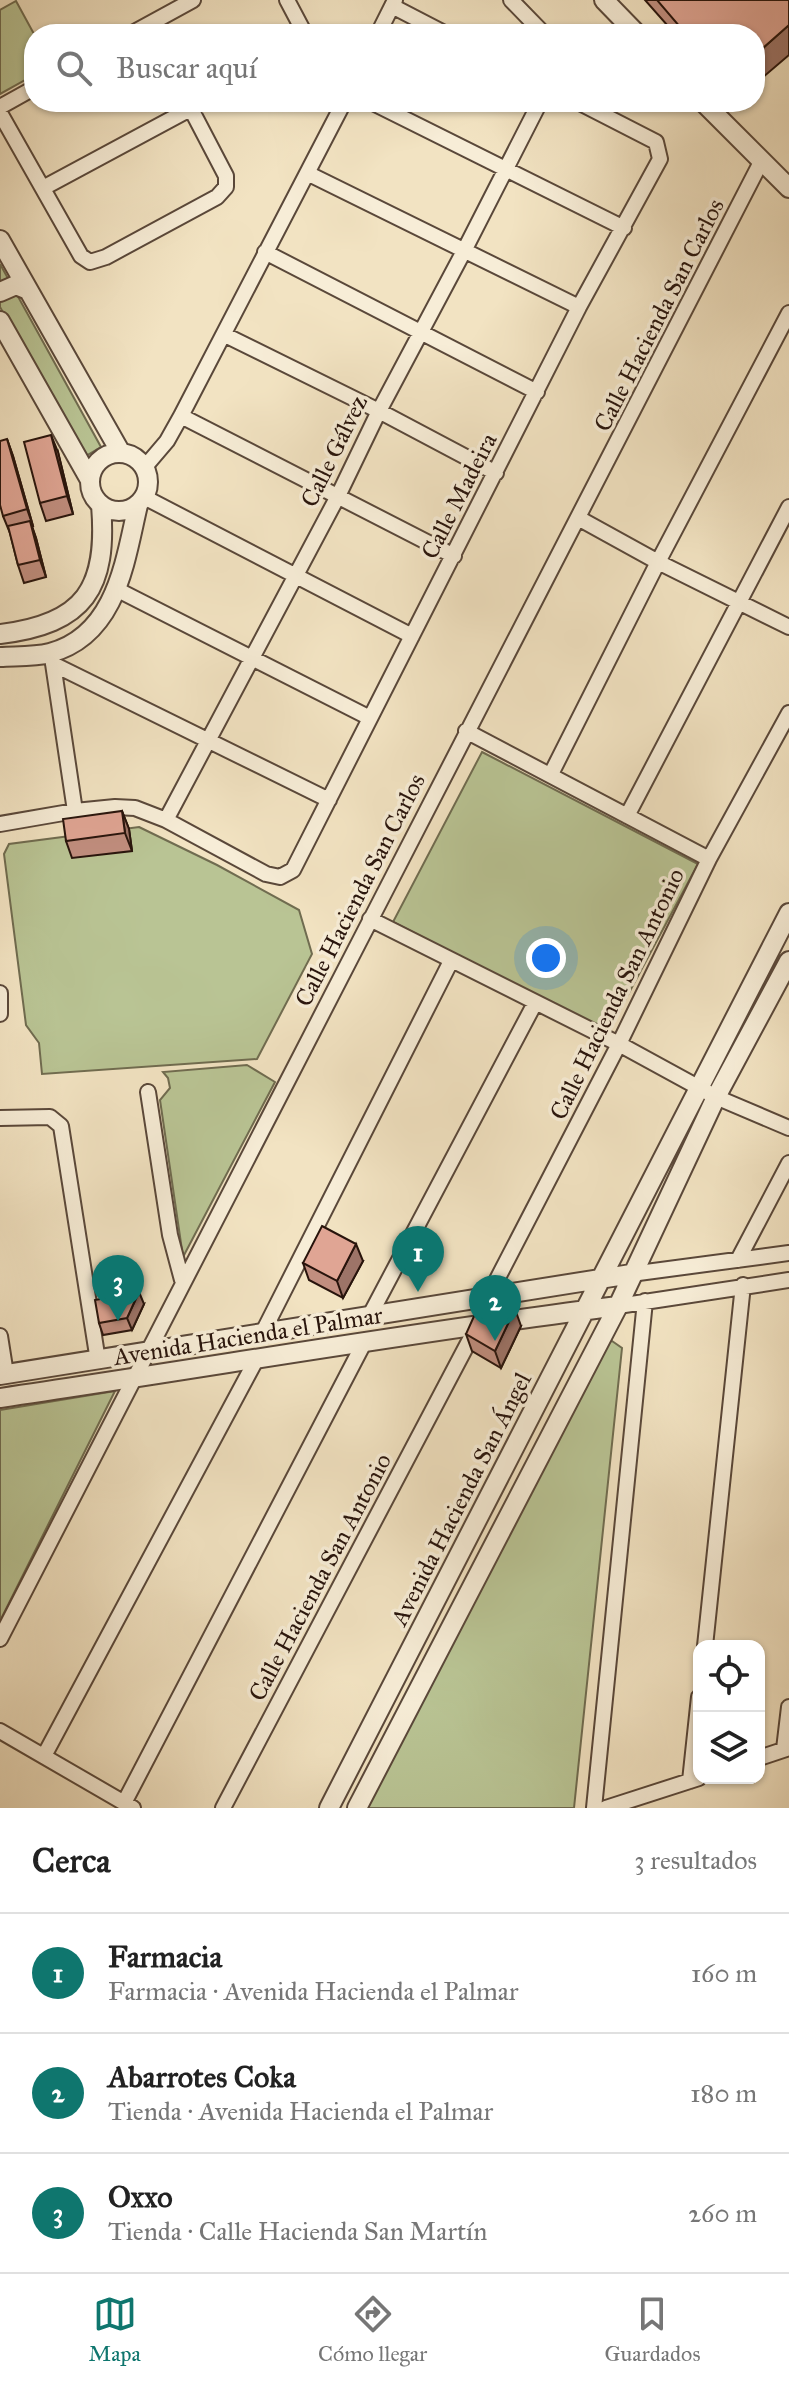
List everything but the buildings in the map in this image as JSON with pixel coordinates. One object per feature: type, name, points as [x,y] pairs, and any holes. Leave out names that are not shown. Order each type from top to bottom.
[{"type":"street","points":[[149,24],[193,0]]},
{"type":"street","points":[[287,0],[300,24]]},
{"type":"street","points":[[511,0],[534,24]]},
{"type":"street","points":[[604,0],[627,24]]},
{"type":"street","points":[[383,24],[393,3],[429,24]]},
{"type":"street","points":[[0,107],[24,94]]},
{"type":"street","points":[[43,188],[186,112]]},
{"type":"street","points":[[0,113],[81,256],[90,262],[106,257],[217,197],[226,187],[226,176],[199,112]]},
{"type":"street","points":[[144,468],[167,441],[181,416],[339,112]]},
{"type":"street","points":[[391,112],[624,228]]},
{"type":"street","name":"Calle Gálvez","points":[[166,820],[338,496],[535,112]]},
{"type":"street","name":"Calle Madeira","points":[[166,820],[266,874],[280,877],[293,870],[579,307],[658,165],[661,153],[656,142],[598,112]]},
{"type":"street","points":[[713,112],[789,188]]},
{"type":"street","name":"Calle Hacienda San Carlos","points":[[0,1639],[182,1280],[466,731],[580,519],[761,162]]},
{"type":"street","points":[[307,173],[579,307]]},
{"type":"street","points":[[0,240],[121,453]]},
{"type":"street","points":[[265,252],[537,392]]},
{"type":"street","points":[[0,292],[16,285],[28,290]]},
{"type":"street","points":[[551,774],[789,313]]},
{"type":"street","points":[[0,321],[90,480],[91,489],[101,505],[104,535],[97,578],[85,597],[69,613],[46,626],[0,634]]},
{"type":"street","points":[[225,335],[496,473]]},
{"type":"street","points":[[181,416],[454,556]]},
{"type":"street","points":[[52,658],[90,629],[118,590],[141,501],[148,487],[144,468],[129,455],[121,453],[103,458],[90,480]]},
{"type":"street","points":[[101,505],[120,512],[141,501]]},
{"type":"street","points":[[141,501],[412,636]]},
{"type":"street","points":[[627,816],[789,507]]},
{"type":"street","points":[[580,519],[789,627]]},
{"type":"street","points":[[118,590],[370,718]]},
{"type":"street","points":[[0,657],[52,658],[208,741],[329,800]]},
{"type":"street","points":[[52,658],[75,811]]},
{"type":"street","name":"Calle Hacienda San Antonio","points":[[488,1297],[619,1044],[709,859],[789,713]]},
{"type":"street","points":[[466,731],[709,859]]},
{"type":"street","points":[[0,824],[103,808],[135,808],[166,820]]},
{"type":"street","name":"Avenida Hacienda San Ángel","points":[[329,1808],[789,913]]},
{"type":"street","points":[[370,919],[619,1044],[716,1097],[789,1128]]},
{"type":"street","points":[[262,1334],[451,961]]},
{"type":"street","name":"Avenida Hacienda San Ángel","points":[[357,1808],[618,1306],[716,1097],[789,961]]},
{"type":"street","points":[[0,993],[0,1014]]},
{"type":"street","points":[[369,1317],[535,1003]]},
{"type":"street","points":[[148,1092],[170,1235],[182,1280]]},
{"type":"street","points":[[0,1118],[42,1117],[56,1120],[63,1134],[98,1361]]},
{"type":"street","points":[[738,1260],[789,1163]]},
{"type":"street","name":"Avenida Hacienda el Palmar","points":[[3,1375],[631,1274],[789,1253]]},
{"type":"street","name":"Avenida Hacienda el Palmar","points":[[0,1398],[789,1280]]},
{"type":"street","points":[[706,1640],[743,1285]]},
{"type":"street","points":[[594,1808],[645,1301]]},
{"type":"street","name":"Calle Hacienda San Antonio","points":[[223,1808],[479,1324]]},
{"type":"street","points":[[0,1336],[3,1375]]},
{"type":"street","points":[[0,1731],[128,1805],[365,1341]]},
{"type":"street","points":[[44,1756],[256,1360]]},
{"type":"street","points":[[765,1756],[787,1748],[789,1707]]},
{"type":"street","points":[[606,1808],[693,1779]]},
{"type":"green space","points":[[16,1],[29,24],[24,24],[24,81],[0,94],[0,10]]},
{"type":"green space","points":[[0,264],[101,447],[84,457],[0,307]]},
{"type":"green space","points":[[482,752],[698,864],[608,1032],[393,922]]},
{"type":"green space","points":[[139,827],[299,910],[312,954],[257,1059],[42,1074],[39,1043],[26,1025],[4,854],[9,844]]},
{"type":"green space","points":[[247,1065],[275,1082],[183,1257],[160,1100],[170,1088],[163,1072]]},
{"type":"green space","points":[[612,1341],[622,1348],[574,1808],[366,1808],[606,1343]]},
{"type":"green space","points":[[115,1391],[0,1621],[0,1410]]},
{"type":"place","name":"Farmacia","points":[[418,1292]]},
{"type":"place","name":"Oxxo","points":[[118,1321]]},
{"type":"place","name":"Abarrotes Coka","points":[[495,1341]]}]
